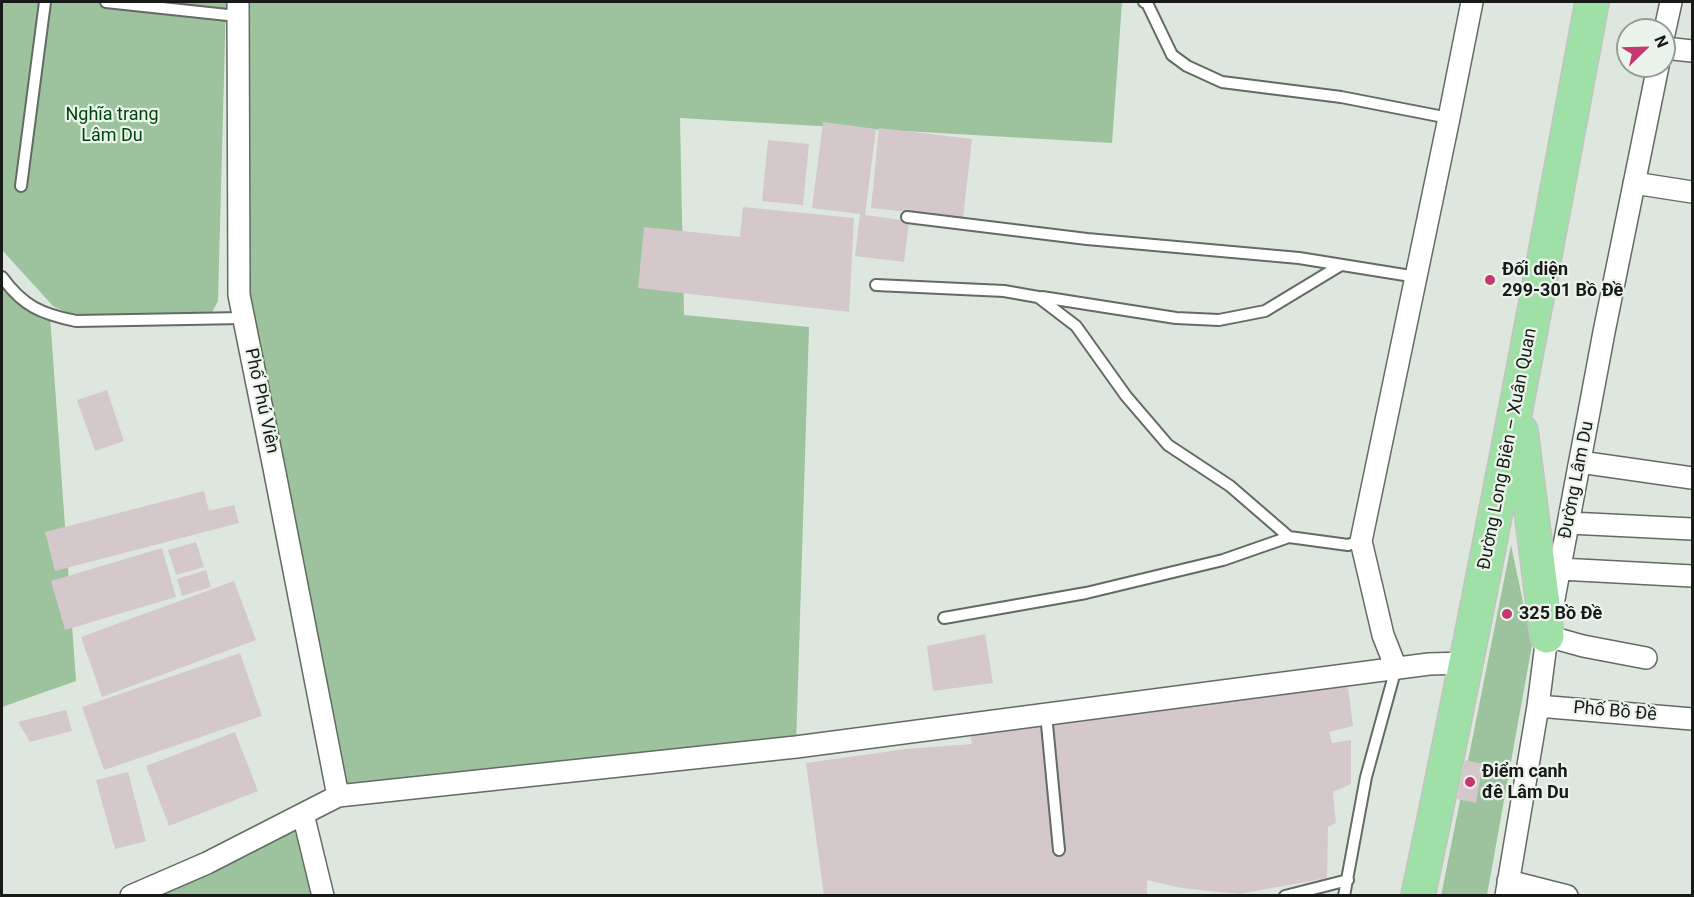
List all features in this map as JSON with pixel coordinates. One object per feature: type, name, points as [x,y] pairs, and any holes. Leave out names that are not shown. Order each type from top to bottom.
[{"type":"main road","name":"Đường Long Biên – Xuân Quan","points":[[1418,896],[1518,402],[1592,2]]},
{"type":"main road","points":[[1518,402],[1547,636]]},
{"type":"street","points":[[1396,668],[1383,635],[1361,541],[1472,2]]},
{"type":"street","points":[[1668,18],[1671,2]]},
{"type":"street","name":"Phố Phú Viên","points":[[238,9],[239,295],[338,796]]},
{"type":"street","points":[[1676,49],[1692,51]]},
{"type":"street","name":"Đường Lâm Du","points":[[1507,888],[1538,706],[1547,636],[1656,78]]},
{"type":"street","points":[[1634,183],[1692,192]]},
{"type":"street","points":[[1580,462],[1692,478]]},
{"type":"street","points":[[1569,522],[1692,529]]},
{"type":"street","points":[[1560,569],[1692,576]]},
{"type":"street","points":[[1547,636],[1583,646],[1646,658]]},
{"type":"street","points":[[131,896],[207,863],[338,796],[796,747],[1396,668],[1466,663]]},
{"type":"street","name":"Phố Bồ Đề","points":[[1538,706],[1692,719]]},
{"type":"street","points":[[303,814],[322,896]]},
{"type":"street","points":[[1507,888],[1567,896]]},
{"type":"lane","points":[[21,186],[45,2]]},
{"type":"lane","points":[[106,2],[238,9]]},
{"type":"lane","points":[[1144,2],[1147,3],[1172,54],[1187,66],[1222,82],[1341,97],[1449,118]]},
{"type":"lane","points":[[907,217],[1087,239],[1299,258],[1417,277]]},
{"type":"lane","points":[[876,285],[1004,291],[1176,318],[1219,320],[1265,312],[1341,265]]},
{"type":"lane","points":[[2,277],[19,297],[33,307],[50,315],[76,321],[243,318]]},
{"type":"lane","points":[[1038,297],[1076,326],[1126,396],[1168,445],[1230,486],[1289,537]]},
{"type":"lane","points":[[944,618],[1097,591],[1223,560],[1289,537],[1348,545],[1361,541]]},
{"type":"lane","points":[[1344,896],[1366,777],[1396,668]]},
{"type":"lane","points":[[1046,714],[1059,850]]},
{"type":"lane","points":[[1285,896],[1348,880]]},
{"type":"green space","name":"Nghĩa trang Lâm Du","points":[[2,2],[226,2],[218,301],[210,316],[78,318],[53,306],[2,250]]},
{"type":"green space","points":[[241,2],[1122,2],[1112,143],[680,118],[684,315],[809,327],[796,747],[338,796],[243,318]]},
{"type":"green space","points":[[2,271],[50,316],[76,681],[2,707]]},
{"type":"green space","points":[[1511,545],[1532,645],[1487,895],[1441,896]]},
{"type":"green space","points":[[292,820],[311,895],[126,896]]},
{"type":"building","points":[[823,122],[876,129],[865,215],[909,221],[904,262],[855,256],[860,214],[812,208]]},
{"type":"building","points":[[879,128],[972,139],[963,218],[871,208]]},
{"type":"building","points":[[768,140],[809,144],[803,205],[762,201]]},
{"type":"building","points":[[743,207],[854,218],[849,312],[638,288],[644,227],[740,237]]},
{"type":"building","points":[[107,390],[124,441],[95,451],[77,400]]},
{"type":"building","points":[[204,491],[209,511],[234,505],[239,523],[55,571],[45,532]]},
{"type":"building","points":[[196,542],[204,567],[176,575],[168,550]]},
{"type":"building","points":[[162,548],[176,597],[65,630],[51,581]]},
{"type":"building","points":[[206,570],[211,587],[182,596],[177,579]]},
{"type":"building","points":[[234,581],[256,640],[102,697],[81,637]]},
{"type":"building","points":[[985,634],[993,683],[933,691],[927,646]]},
{"type":"building","points":[[240,653],[262,716],[104,770],[82,707]]},
{"type":"building","points":[[1348,687],[1353,726],[1329,732],[1332,743],[1351,740],[1351,784],[1333,792],[1336,823],[1328,827],[1327,878],[1239,894],[1182,888],[1147,880],[1147,896],[824,896],[806,763],[906,749],[972,744],[970,731],[1259,694]]},
{"type":"building","points":[[66,710],[72,731],[30,742],[18,722]]},
{"type":"building","points":[[235,732],[258,791],[169,826],[146,766]]},
{"type":"building","name":"Điểm canh đê Lâm Du","points":[[1465,760],[1483,764],[1476,803],[1457,799]]},
{"type":"building","points":[[128,772],[146,841],[115,849],[96,780]]},
{"type":"place","name":"Đối diện 299-301 Bồ Đề","points":[[1490,280]]},
{"type":"place","name":"325 Bồ Đề","points":[[1507,614]]},
{"type":"place","name":"Điểm canh đê Lâm Du","points":[[1470,782]]}]
